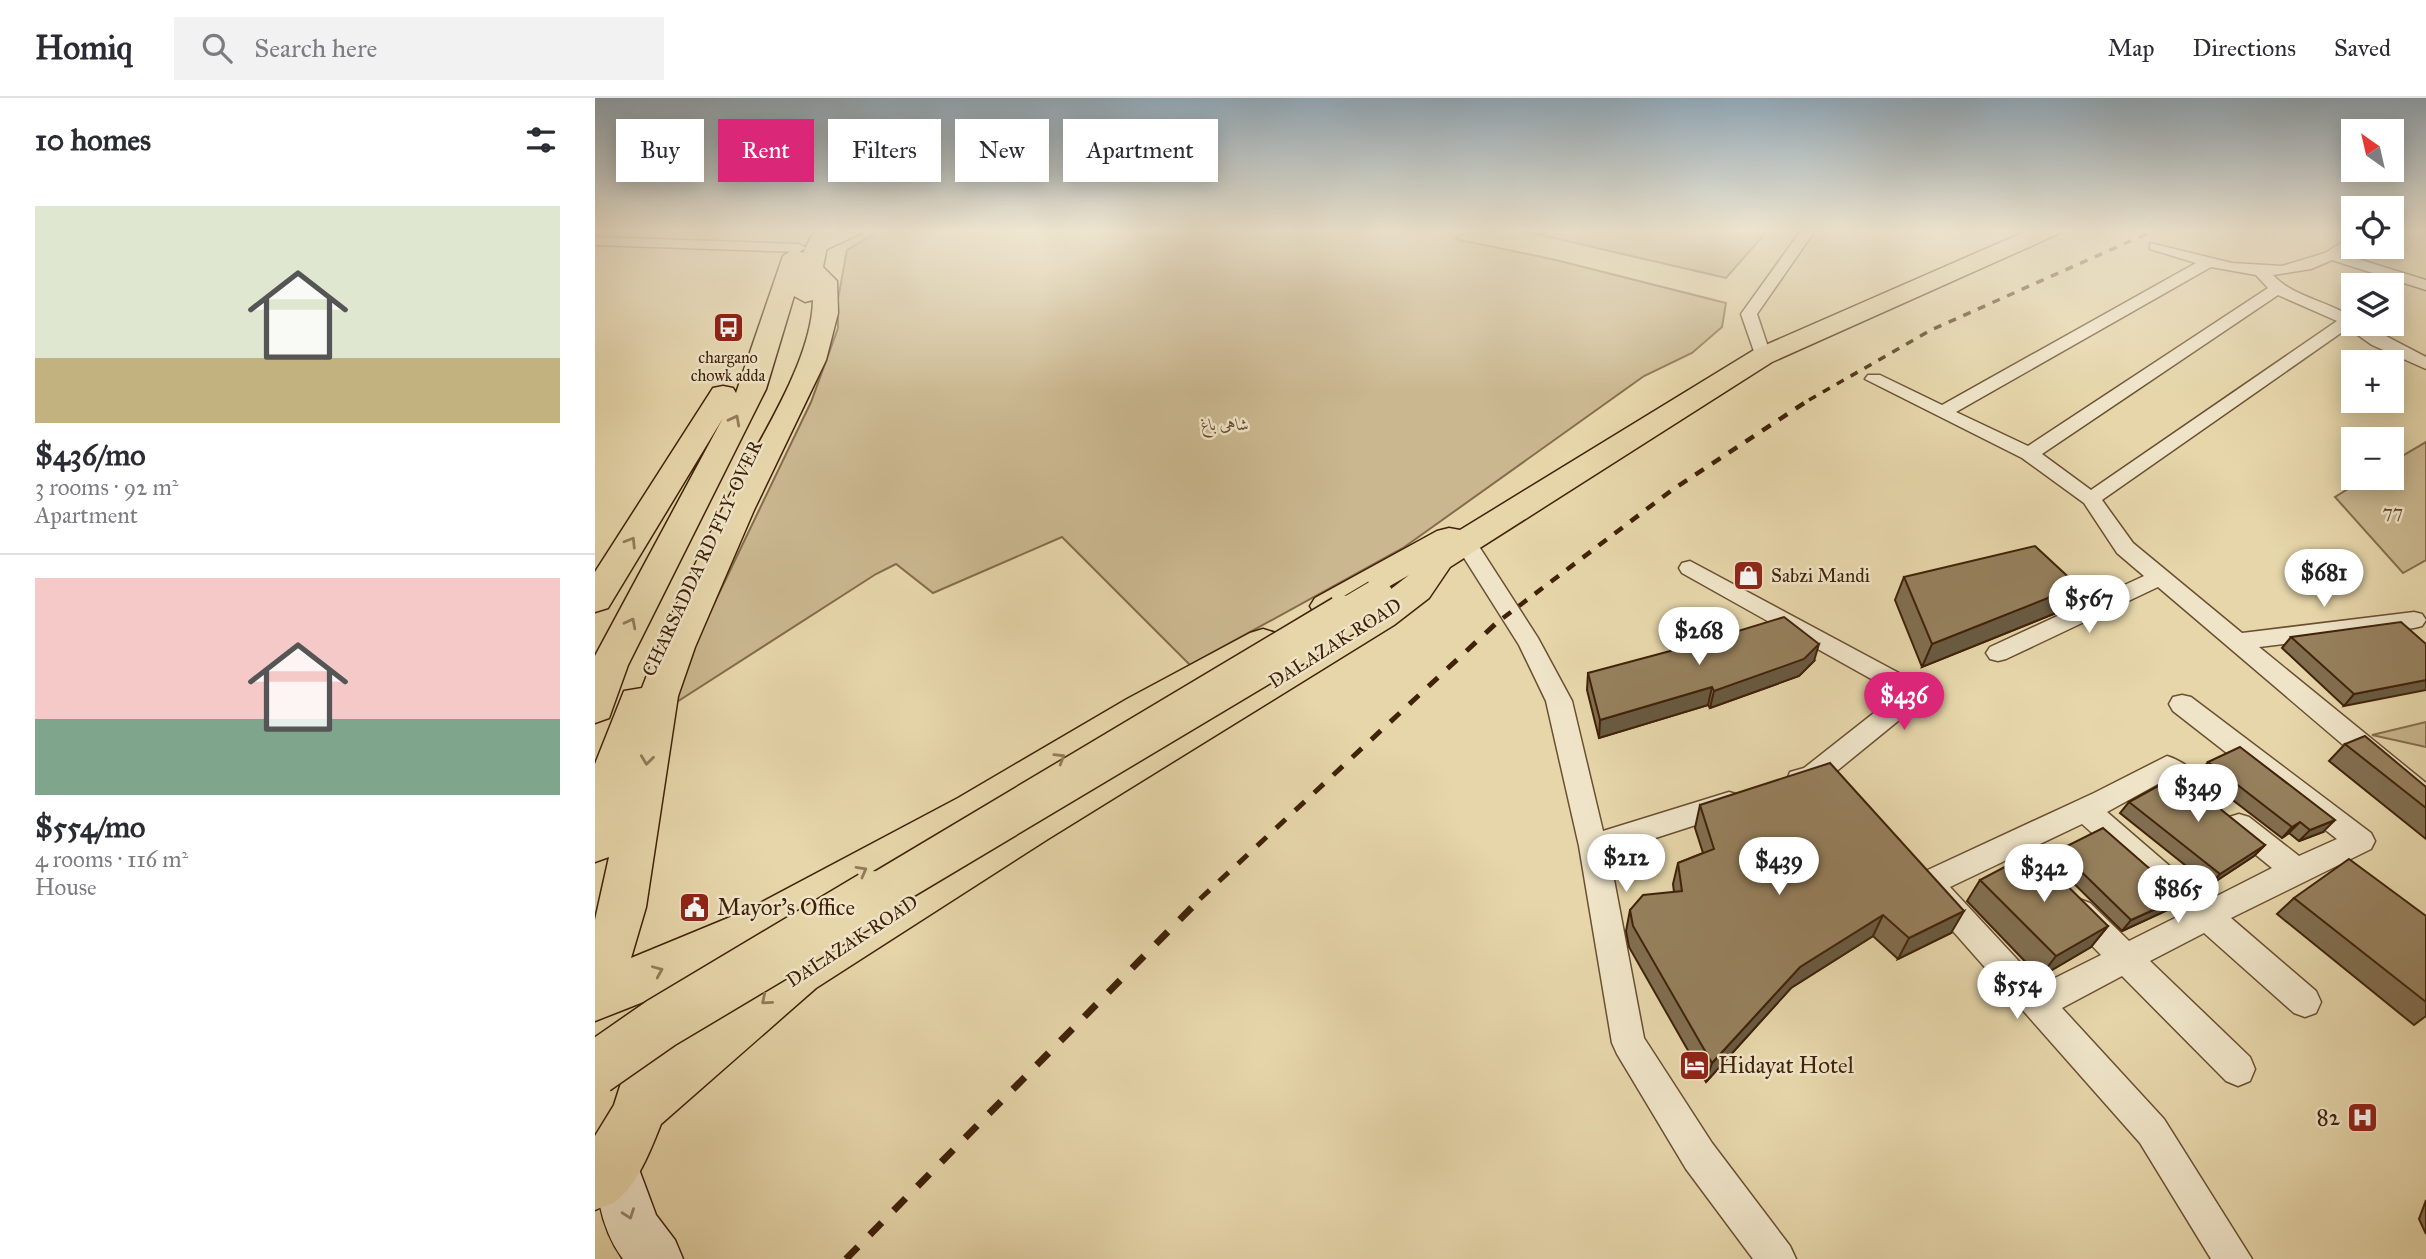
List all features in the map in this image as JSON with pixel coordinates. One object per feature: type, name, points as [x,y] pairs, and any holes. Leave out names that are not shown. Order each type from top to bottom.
[{"type":"main road","points":[[595,600],[736,372],[765,308],[783,283]]},
{"type":"main road","points":[[787,318],[797,283]]},
{"type":"main road","points":[[603,1172],[644,1104],[651,1052],[633,1016],[595,997],[623,907],[658,696],[676,647],[738,510],[813,360],[825,313],[825,283]]},
{"type":"main road","name":"DALAZAK ROAD","points":[[644,1104],[799,972],[1032,826],[1381,616],[1417,590],[1451,550],[1762,351],[1897,283]]},
{"type":"main road","name":"DALAZAK ROAD","points":[[595,997],[762,926],[973,810],[1141,709],[1561,473],[1713,373],[1922,283]]},
{"type":"main road","name":"CHARSADDA RD FLY-OVER","points":[[595,708],[610,665],[787,318]]},
{"type":"main road","name":"CHARSADDA RD FLY-OVER","points":[[595,843],[616,763],[657,648],[794,360],[787,318]]},
{"type":"main road","points":[[595,1069],[661,1023],[1451,550]]},
{"type":"street","points":[[1762,351],[1749,314],[1771,283]]},
{"type":"street","points":[[1943,412],[2172,283]]},
{"type":"street","points":[[2272,283],[2277,289],[2341,316]]},
{"type":"street","points":[[2029,454],[2277,289]]},
{"type":"street","points":[[2333,311],[2341,308]]},
{"type":"street","points":[[2091,499],[2341,326]]},
{"type":"street","points":[[2370,336],[2426,364]]},
{"type":"street","points":[[1874,379],[2029,454],[2091,499],[2125,548],[2240,641],[2426,799]]},
{"type":"street","points":[[1451,550],[1530,644],[1559,701],[1593,846],[1629,1042],[1699,1156],[1777,1259]]},
{"type":"street","points":[[1690,568],[1916,693],[1813,776],[1774,788]]},
{"type":"street","points":[[1998,653],[2160,577]]},
{"type":"street","points":[[2240,641],[2414,620]]},
{"type":"street","points":[[2038,1004],[2296,870],[2361,841],[2182,704]]},
{"type":"street","points":[[2233,1259],[2152,1131],[1921,874],[2021,854],[2085,810],[2167,766],[2296,870]]},
{"type":"street","points":[[1824,767],[1845,790]]},
{"type":"street","points":[[1593,846],[1748,797]]},
{"type":"street","points":[[2085,810],[2305,1003]]},
{"type":"street","points":[[2059,892],[2238,1069]]},
{"type":"street","points":[[603,1172],[635,1231],[656,1259]]},
{"type":"green space","name":"شاہی باغ","points":[[841,283],[1648,283],[1726,303],[1722,327],[1692,353],[1644,376],[1403,548],[1190,665],[1062,537],[933,593],[896,564],[876,574],[669,707],[700,633],[811,402],[838,328]]},
{"type":"green space","name":"77","points":[[2426,442],[2426,560],[2403,573],[2335,497],[2346,490],[2404,490],[2404,455]]},
{"type":"green space","points":[[2426,722],[2426,747],[2372,735]]},
{"type":"building","points":[[2035,546],[2078,586],[1932,644],[1904,577]]},
{"type":"building","points":[[1784,617],[1819,644],[1804,659],[1714,691],[1712,687],[1600,720],[1588,673]]},
{"type":"building","points":[[2401,622],[2426,644],[2426,680],[2354,694],[2291,637]]},
{"type":"building","points":[[2365,736],[2426,787],[2426,808],[2345,744]]},
{"type":"building","points":[[2240,747],[2335,820],[2310,830],[2300,822],[2292,827],[2208,762]]},
{"type":"building","points":[[1830,763],[1964,911],[1909,938],[1883,915],[1800,967],[1712,1063],[1633,926],[1630,910],[1643,895],[1682,891],[1678,863],[1714,849],[1700,805]]},
{"type":"building","points":[[2178,775],[2265,845],[2220,874],[2129,802]]},
{"type":"building","points":[[2103,828],[2182,897],[2131,920],[2059,850]]},
{"type":"building","points":[[2033,852],[2108,926],[2056,956],[1980,880]]},
{"type":"building","points":[[2349,859],[2426,916],[2426,1002],[2294,898]]},
{"type":"railway","points":[[1809,400],[1931,330],[2036,283]]},
{"type":"railway","points":[[1503,618],[1672,490],[1812,398]]},
{"type":"railway","points":[[1200,899],[1504,616]]},
{"type":"railway","points":[[846,1259],[1200,899]]},
{"type":"place","name":"chargano chowk adda","points":[[728,328]]},
{"type":"place","name":"Sabzi Mandi","points":[[1748,575]]},
{"type":"place","name":"Mayor's Office","points":[[694,907]]},
{"type":"place","name":"Hidayat Hotel","points":[[1695,1065]]},
{"type":"place","name":"82","points":[[2363,1117]]}]
